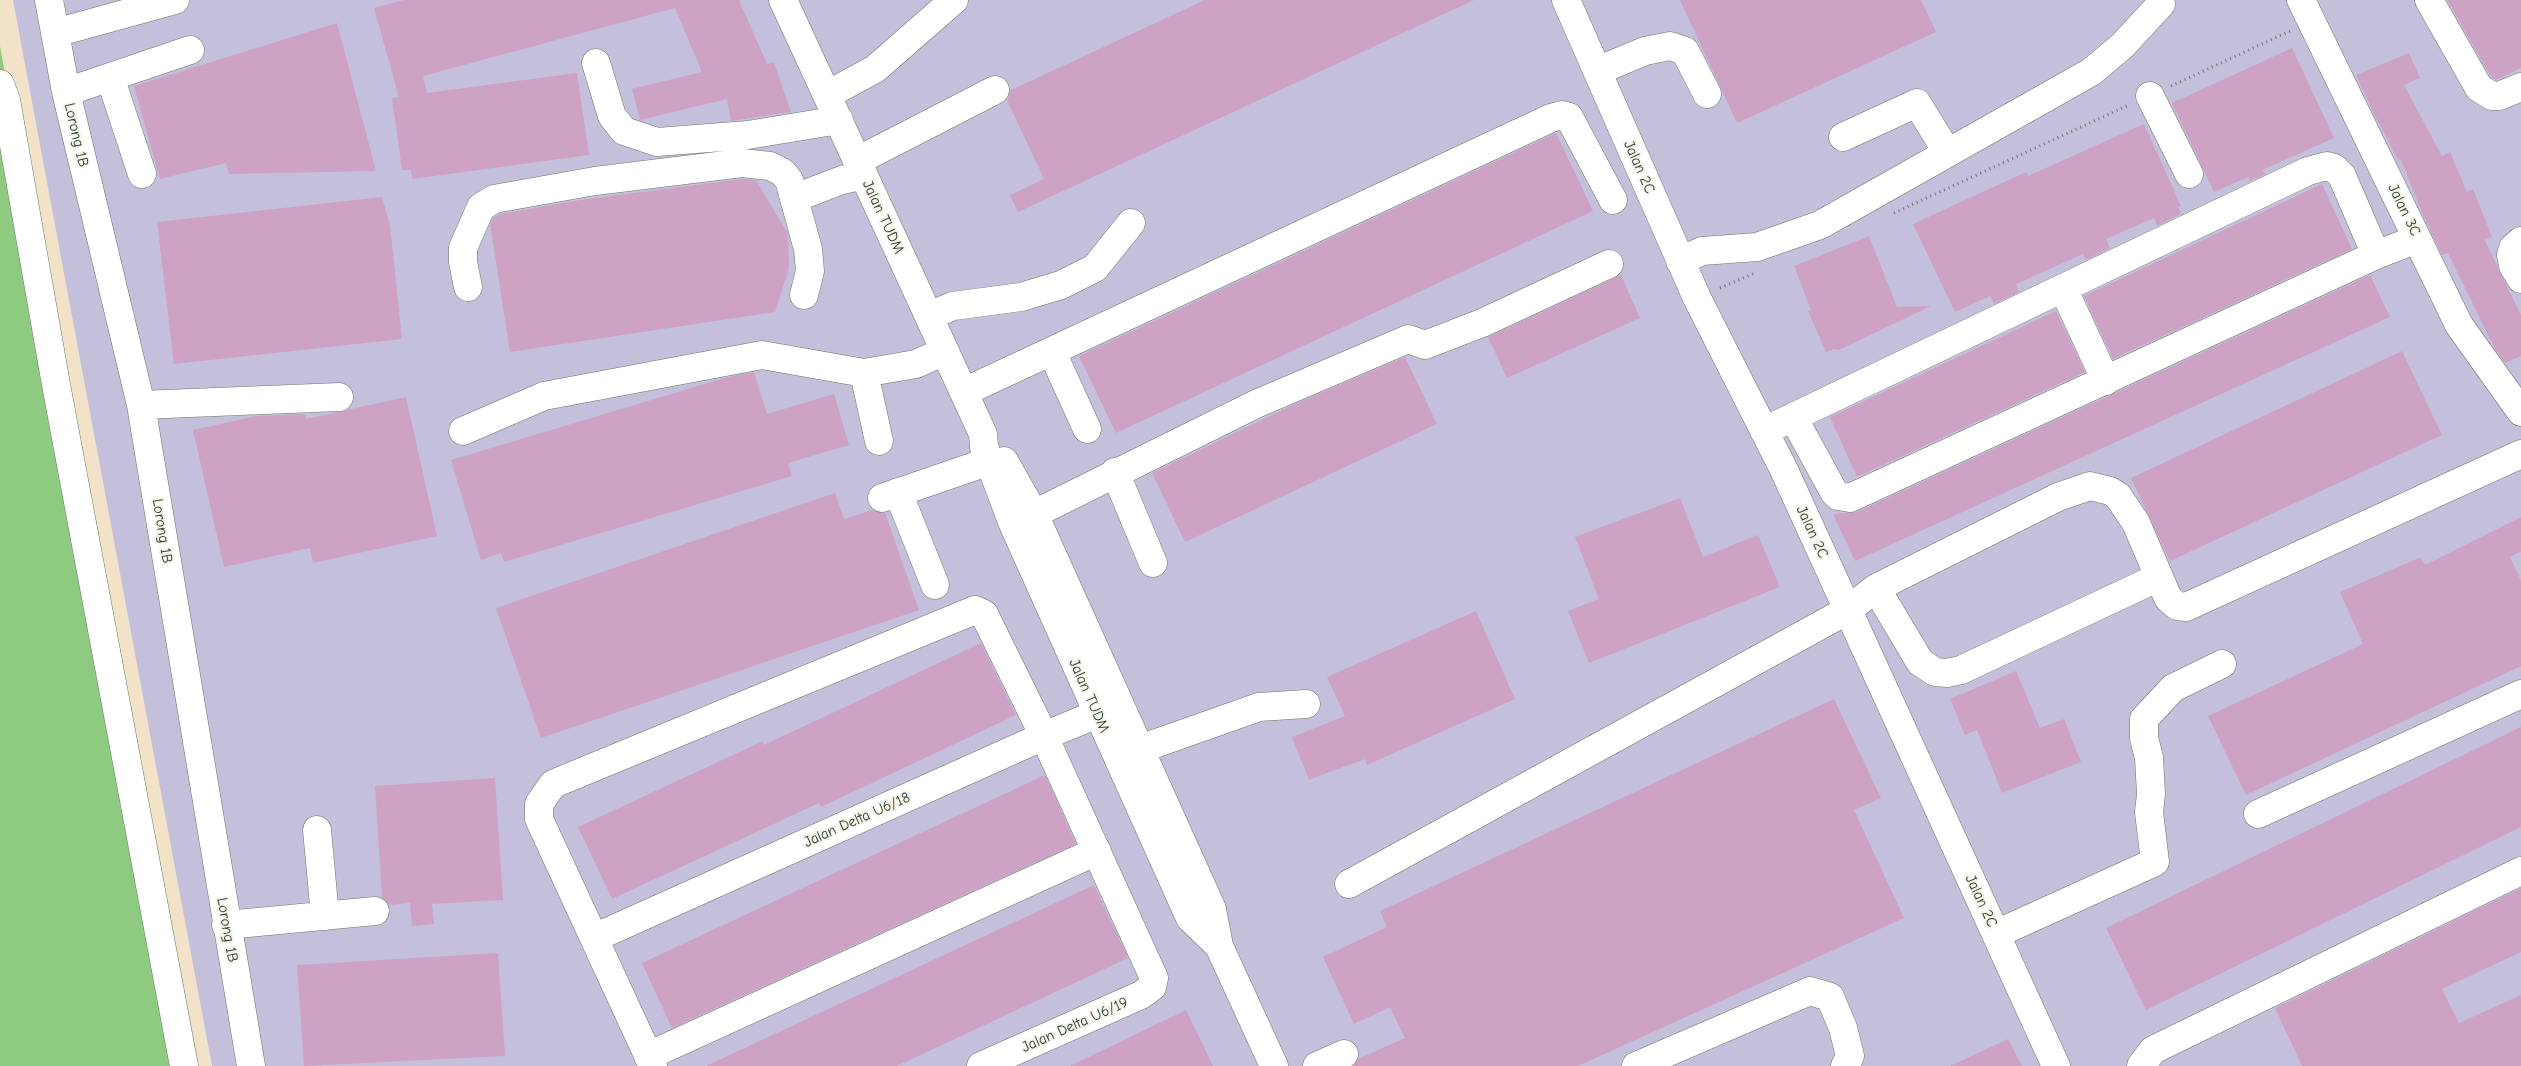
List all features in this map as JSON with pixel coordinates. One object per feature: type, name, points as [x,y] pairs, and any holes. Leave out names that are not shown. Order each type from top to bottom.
[{"type":"street","name":"Lorong 1B","points":[[49,0],[66,92],[141,405],[226,925],[251,1066]]},
{"type":"street","points":[[55,33],[175,0]]},
{"type":"street","name":"Jalan TUDM","points":[[783,0],[983,434],[990,461],[1014,524],[1108,709],[1140,749],[1212,909],[1219,946],[1274,1066]]},
{"type":"street","points":[[827,95],[874,69],[954,0]]},
{"type":"street","name":"Jalan 2C","points":[[1566,0],[1697,298],[1764,431],[1848,610],[2056,1066]]},
{"type":"street","points":[[2429,0],[2479,88],[2492,96],[2499,96],[2521,87]]},
{"type":"street","points":[[1680,261],[1702,251],[1757,247],[1820,226],[1947,152],[2091,72],[2122,46],[2161,4]]},
{"type":"street","name":"Jalan 3C","points":[[2306,11],[2460,325],[2521,412]]},
{"type":"street","points":[[1597,71],[1645,51],[1670,46],[1685,51],[1708,94]]},
{"type":"street","points":[[66,92],[190,50]]},
{"type":"street","points":[[596,63],[612,116],[624,131],[657,142],[748,135],[839,120]]},
{"type":"street","points":[[110,77],[142,174]]},
{"type":"street","points":[[0,84],[6,100],[73,477],[184,1066]]},
{"type":"street","points":[[795,198],[842,180],[995,90]]},
{"type":"street","points":[[2150,96],[2189,174]]},
{"type":"street","points":[[1843,137],[1917,103],[1947,152]]},
{"type":"street","points":[[964,392],[1551,118],[1562,115],[1569,117],[1613,200]]},
{"type":"street","points":[[468,286],[463,262],[463,248],[480,207],[494,199],[595,182],[742,163],[770,166],[782,172],[790,180],[808,249],[810,272],[804,295]]},
{"type":"street","points":[[1764,431],[2308,171],[2327,166],[2334,168],[2342,176],[2376,255]]},
{"type":"street","points":[[929,316],[953,306],[1022,297],[1062,285],[1095,268],[1131,223]]},
{"type":"street","points":[[1793,417],[1834,492],[1838,496],[1850,498],[2376,255],[2417,239]]},
{"type":"street","points":[[2521,241],[2514,248],[2512,255],[2514,266],[2521,279]]},
{"type":"street","points":[[1034,514],[1115,472],[1256,404],[1408,338],[1425,346],[1482,323],[1609,264]]},
{"type":"street","points":[[2064,288],[2106,381]]},
{"type":"street","points":[[462,431],[544,396],[762,355],[864,373],[916,364],[945,351]]},
{"type":"street","points":[[1052,352],[1087,429]]},
{"type":"street","points":[[864,373],[879,441]]},
{"type":"street","points":[[141,405],[339,397]]},
{"type":"street","name":"Jalan TUDM","points":[[983,434],[994,443],[1034,514],[1190,918],[1219,946]]},
{"type":"street","points":[[1349,884],[1848,610],[1876,588],[2058,497],[2090,486],[2110,491],[2118,496],[2136,523],[2168,598],[2177,606],[2186,607],[2521,454]]},
{"type":"street","points":[[935,586],[890,495],[990,461]]},
{"type":"street","points":[[1115,472],[1153,563]]},
{"type":"street","points":[[1876,588],[1920,662],[1935,672],[1948,673],[1961,670],[2159,577]]},
{"type":"street","points":[[975,610],[984,614],[1044,736],[1097,852],[651,1061],[538,819],[539,804],[553,784],[975,610]]},
{"type":"street","points":[[1996,934],[2155,862],[2149,812],[2151,794],[2144,738],[2144,719],[2173,688],[2222,664]]},
{"type":"street","points":[[2258,814],[2521,694]]},
{"type":"street","points":[[1140,749],[1259,707],[1306,704]]},
{"type":"street","name":"Jalan Delta U6/18","points":[[594,938],[1108,709]]},
{"type":"street","points":[[317,830],[326,916]]},
{"type":"street","name":"Jalan Delta U6/19","points":[[982,1066],[1141,995],[1152,987],[1154,978],[1097,852]]},
{"type":"street","points":[[2141,1066],[2154,1050],[2521,871]]},
{"type":"street","points":[[226,925],[375,911]]},
{"type":"street","points":[[1636,1066],[1810,991],[1830,997],[1843,1028],[1850,1056],[1846,1066]]},
{"type":"street","points":[[1317,1066],[1344,1054]]},
{"type":"path","points":[[1885,217],[2150,96],[2306,11]]},
{"type":"path","points":[[1697,298],[1760,271]]},
{"type":"shaded area","points":[[13,0],[2521,0],[2521,1066],[212,1066]]},
{"type":"green space","points":[[0,46],[184,1066],[0,1066]]},
{"type":"building","points":[[404,0],[739,0],[767,64],[774,62],[791,112],[731,121],[727,99],[640,120],[632,89],[702,72],[675,8],[423,76],[427,93],[577,73],[589,155],[412,179],[411,170],[402,170],[392,98],[399,97],[374,8]]},
{"type":"building","points":[[1205,0],[1474,0],[1018,212],[1010,195],[1044,179],[1007,100],[1011,90]]},
{"type":"building","points":[[1680,0],[1921,0],[1936,32],[1737,123]]},
{"type":"building","points":[[2447,0],[2521,0],[2521,68],[2496,80],[2491,77]]},
{"type":"building","points":[[337,23],[376,171],[229,174],[226,163],[160,179],[134,86]]},
{"type":"building","points":[[2292,48],[2334,138],[2262,170],[2266,174],[2250,181],[2248,177],[2214,192],[2172,103]]},
{"type":"building","points":[[2409,53],[2420,78],[2404,85],[2442,156],[2450,152],[2467,192],[2473,189],[2492,237],[2484,239],[2521,315],[2521,356],[2505,363],[2495,349],[2448,253],[2442,255],[2423,215],[2401,160],[2399,161],[2376,118],[2356,75]]},
{"type":"building","points":[[2144,124],[2181,206],[2178,207],[2181,214],[2157,226],[2154,218],[2106,239],[2110,248],[2086,260],[2083,254],[2016,284],[2019,292],[1994,304],[1990,296],[1955,312],[1913,224],[2026,172],[2028,176]]},
{"type":"building","points":[[1556,133],[1593,211],[1116,433],[1079,356]]},
{"type":"building","points":[[742,179],[756,180],[788,234],[789,268],[775,312],[510,352],[490,224],[493,218],[500,214],[580,200]]},
{"type":"building","points":[[2322,184],[2352,249],[2113,359],[2084,296]]},
{"type":"building","points":[[382,197],[390,225],[402,339],[174,364],[157,222]]},
{"type":"building","points":[[1869,236],[1897,307],[1931,306],[1839,350],[1834,349],[1826,352],[1808,311],[1811,310],[1794,266]]},
{"type":"building","points":[[1621,275],[1640,318],[1507,378],[1488,337]]},
{"type":"building","points":[[2370,275],[2390,317],[1855,561],[1833,514],[1857,512]]},
{"type":"building","points":[[2056,311],[2085,372],[1857,477],[1830,417]]},
{"type":"building","points":[[2402,351],[2442,435],[2170,561],[2131,478]]},
{"type":"building","points":[[1405,357],[1437,424],[1185,542],[1152,473],[1297,403]]},
{"type":"building","points":[[754,372],[767,414],[834,394],[849,445],[788,463],[792,476],[504,562],[501,553],[481,560],[451,460],[728,377]]},
{"type":"building","points":[[406,397],[437,536],[313,563],[310,548],[224,567],[193,430],[256,416],[305,414],[306,419]]},
{"type":"building","points":[[835,493],[844,519],[872,510],[885,513],[919,610],[541,738],[496,608]]},
{"type":"building","points":[[1680,498],[1703,557],[1758,535],[1780,587],[1589,663],[1568,611],[1599,599],[1575,537]]},
{"type":"building","points":[[2521,517],[2521,551],[2510,557],[2521,581],[2521,666],[2246,795],[2208,716],[2363,644],[2340,592],[2421,557],[2425,565]]},
{"type":"building","points":[[1476,611],[1515,699],[1367,765],[1365,759],[1309,780],[1292,737],[1345,716],[1327,677]]},
{"type":"building","points":[[981,643],[1016,715],[821,807],[819,803],[612,899],[578,827],[763,741],[764,745]]},
{"type":"building","points":[[2016,671],[2040,728],[2064,719],[2081,762],[2002,793],[1977,730],[1965,735],[1950,699]]},
{"type":"building","points":[[1834,699],[1881,798],[1854,810],[1904,918],[1578,1066],[1353,1066],[1358,1059],[1405,1038],[1390,1007],[1354,1024],[1323,957],[1387,927],[1380,911]]},
{"type":"building","points":[[2521,727],[2521,827],[2146,1010],[2106,928]]},
{"type":"building","points":[[1045,775],[1076,844],[672,1028],[642,963]]},
{"type":"building","points":[[495,778],[503,900],[432,904],[434,924],[412,926],[410,903],[389,905],[382,897],[375,786]]},
{"type":"building","points":[[1094,885],[1128,958],[897,1066],[706,1066]]},
{"type":"building","points":[[2521,888],[2521,952],[2442,989],[2459,1023],[2521,995],[2521,1066],[2302,1066],[2275,1008]]},
{"type":"building","points":[[498,953],[505,1056],[304,1066],[297,965]]},
{"type":"building","points":[[1186,1010],[1213,1066],[1070,1066]]},
{"type":"building","points":[[2008,1039],[2022,1066],[1950,1066]]}]
